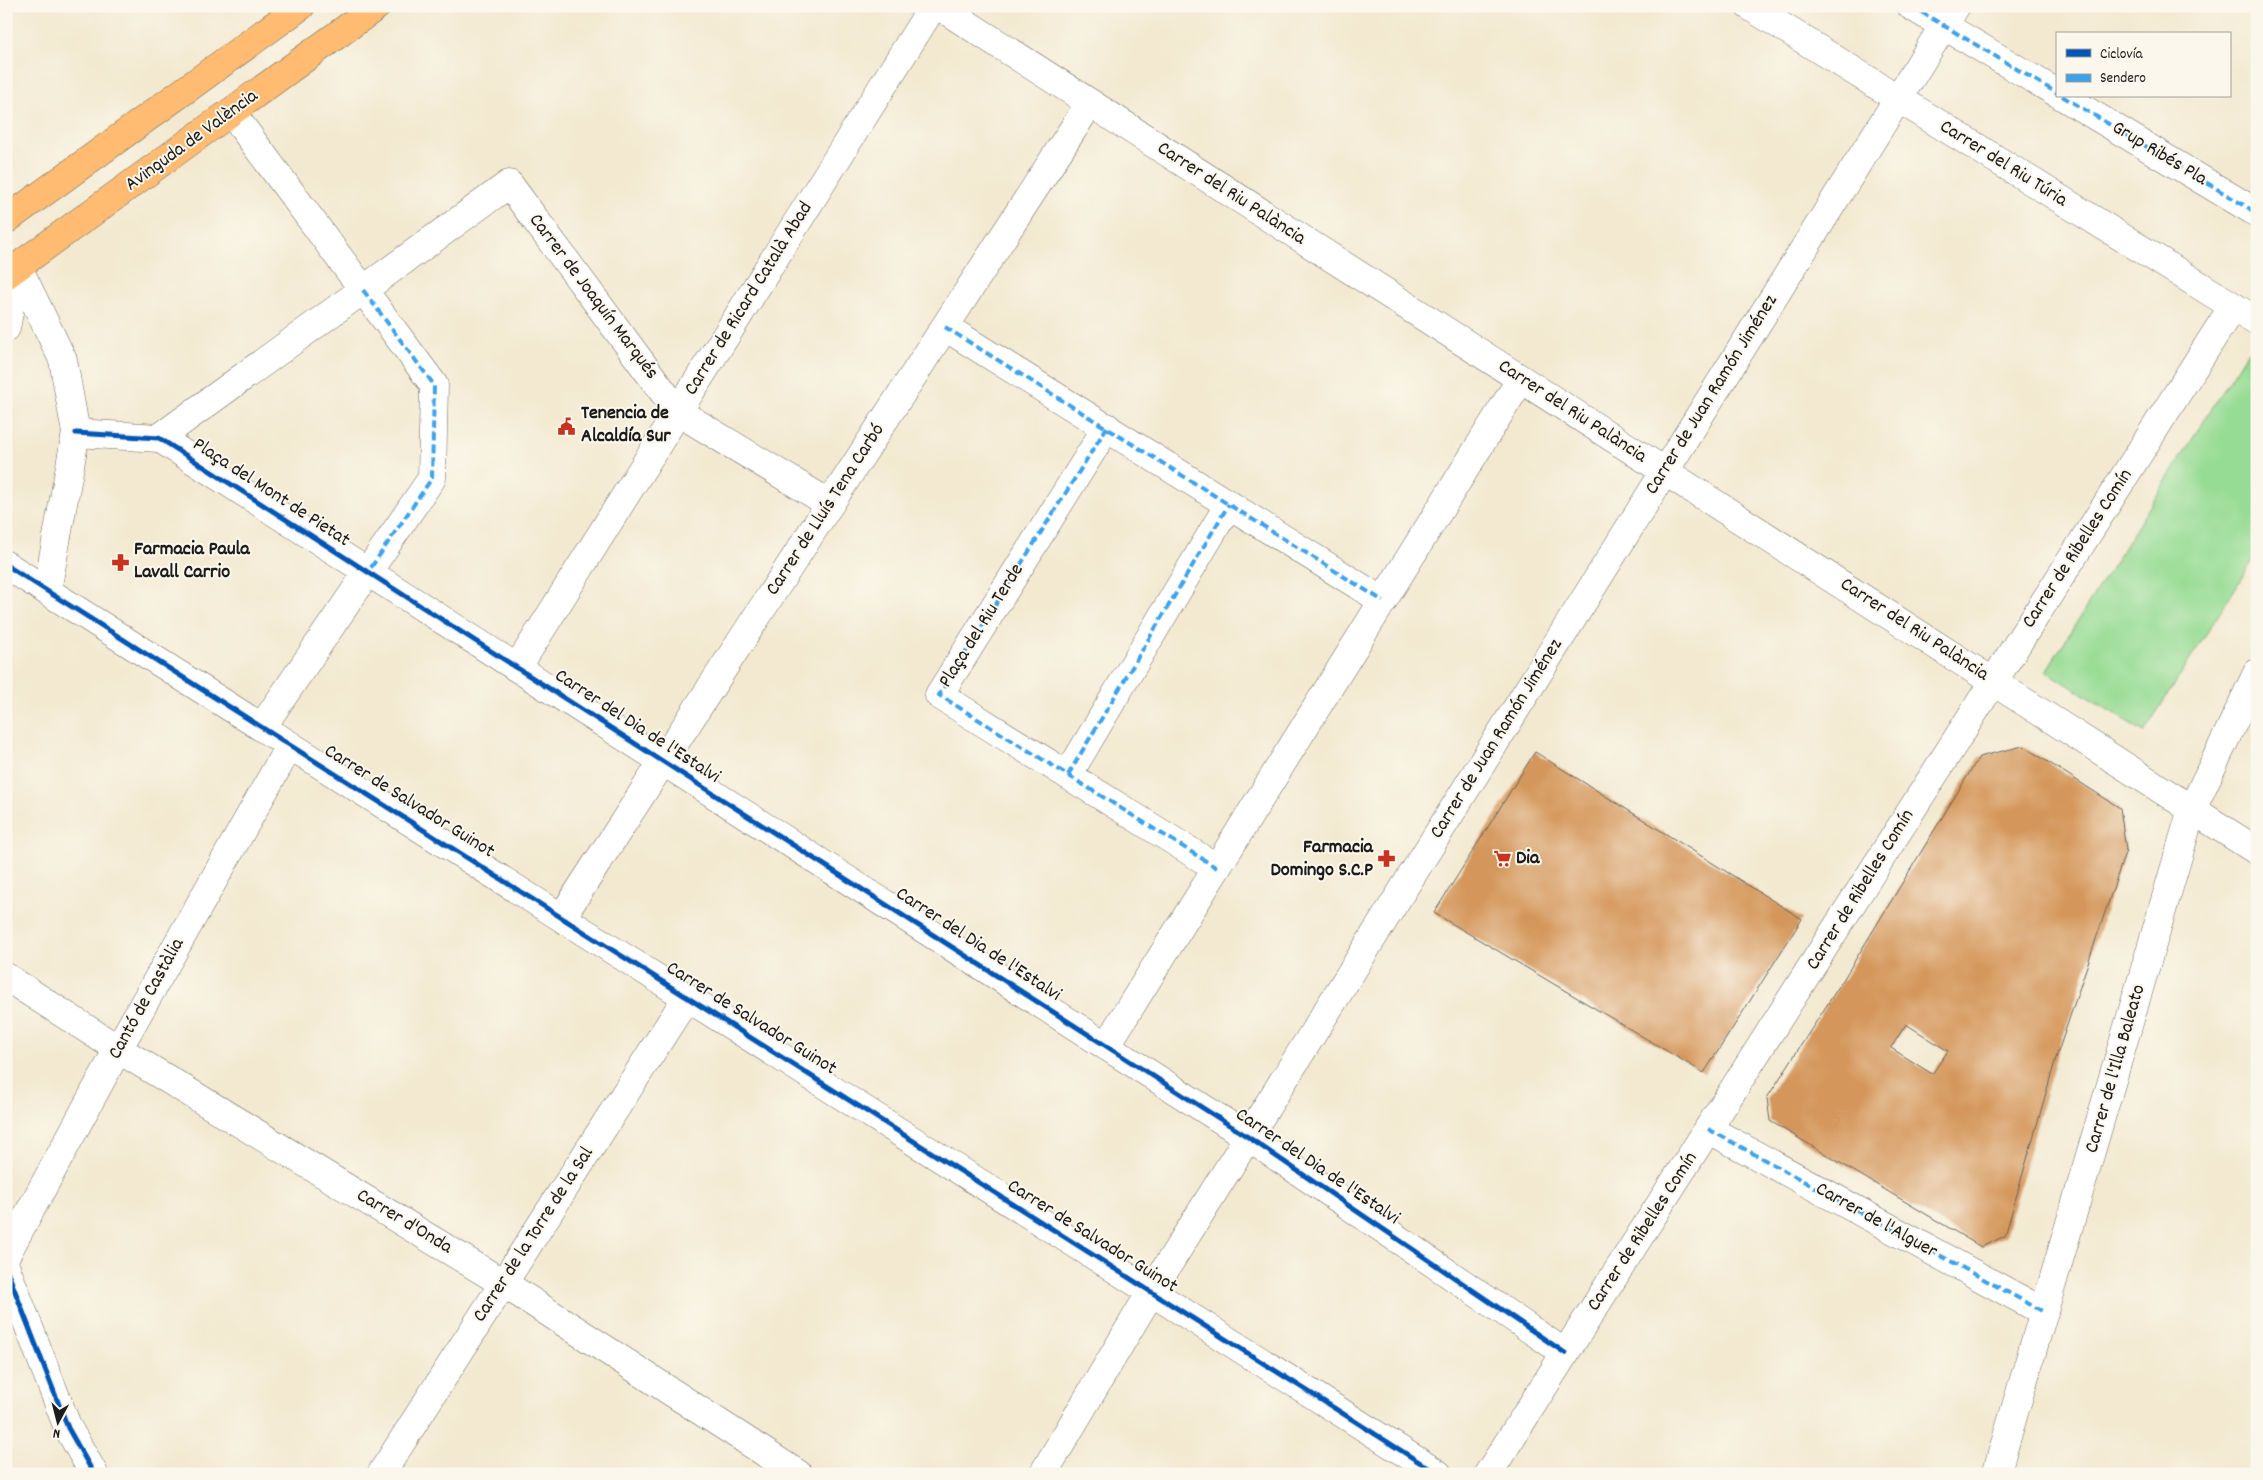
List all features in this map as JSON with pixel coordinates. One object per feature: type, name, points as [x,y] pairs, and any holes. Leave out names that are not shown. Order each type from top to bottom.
[{"type":"main road","points":[[6,220],[301,6]]},
{"type":"main road","name":"Avinguda de València","points":[[12,271],[378,6]]},
{"type":"street","name":"Carrer de Ricard Català Abad","points":[[517,668],[934,6]]},
{"type":"street","name":"Carrer del Riu Palància","points":[[939,6],[2257,850]]},
{"type":"street","name":"Carrer del Riu Túria","points":[[1749,6],[2257,321]]},
{"type":"street","points":[[1911,6],[1950,16],[2056,92]]},
{"type":"street","name":"Carrer de Juan Ramón Jiménez","points":[[1043,1474],[1151,1292],[1950,16]]},
{"type":"street","name":"Grup Ribés Pla","points":[[2065,98],[2257,213]]},
{"type":"street","name":"Carrer de Lluís Tena Carbó","points":[[562,917],[1090,103]]},
{"type":"street","points":[[231,112],[434,385],[432,478],[262,727]]},
{"type":"street","name":"Carrer de Joaquín Marqués","points":[[363,290],[509,184],[678,412],[830,504]]},
{"type":"street","points":[[6,328],[12,271]]},
{"type":"street","points":[[12,271],[63,360],[76,433],[47,591]]},
{"type":"street","name":"Plaça del Mont de Pietat","points":[[363,290],[159,438],[368,572]]},
{"type":"street","name":"Carrer de Ribelles Comín","points":[[1488,1474],[2233,306]]},
{"type":"street","points":[[945,327],[1383,601]]},
{"type":"street","points":[[1106,1046],[1521,380]]},
{"type":"street","name":"Plaça del Riu Terde","points":[[1107,428],[939,695],[1217,868]]},
{"type":"street","points":[[76,433],[159,438]]},
{"type":"street","points":[[1068,775],[1229,504]]},
{"type":"street","name":"Carrer de Salvador Guinot","points":[[6,565],[1438,1474]]},
{"type":"street","name":"Carrer del Dia de l'Estalvi","points":[[368,572],[1248,1137],[1565,1354]]},
{"type":"street","name":"Carrer de l'Illa Baleato","points":[[1996,1474],[2192,809],[2257,673]]},
{"type":"street","name":"Cantó de Castàlia","points":[[6,1255],[118,1049],[290,745]]},
{"type":"street","name":"Carrer d'Onda","points":[[6,977],[118,1049],[503,1283],[762,1464],[798,1474]]},
{"type":"street","name":"Carrer de la Torre de la Sal","points":[[381,1474],[687,997]]},
{"type":"street","name":"Carrer de l'Alguer","points":[[1708,1129],[2044,1312]]},
{"type":"street","points":[[6,1268],[68,1428],[94,1474]]},
{"type":"green space","points":[[2248,351],[2257,357],[2257,554],[2144,732],[2046,671]]},
{"type":"building","points":[[2023,746],[2120,808],[2126,850],[2056,1058],[2005,1236],[1981,1247],[1770,1121],[1767,1098],[1843,980],[1979,757]],"holes":[[[1906,1024],[1948,1051],[1932,1074],[1891,1048]]]},
{"type":"building","points":[[1535,752],[1802,919],[1704,1073],[1434,913]]},
{"type":"marked path","points":[[1911,6],[2056,92]]},
{"type":"marked path","points":[[2065,98],[2257,213]]},
{"type":"marked path","points":[[363,290],[434,385],[432,478],[368,572]]},
{"type":"marked path","points":[[945,327],[1383,601]]},
{"type":"marked path","points":[[1107,427],[939,695],[1217,868]]},
{"type":"marked path","points":[[1068,775],[1229,504]]},
{"type":"marked path","points":[[1708,1129],[2044,1312]]},
{"type":"cycle path","points":[[76,433],[159,438],[1248,1137],[1565,1353]]},
{"type":"cycle path","points":[[6,565],[1438,1474]]},
{"type":"cycle path","points":[[6,1268],[68,1428],[94,1474]]},
{"type":"place","name":"Tenencia de Alcaldía Sur","points":[[567,426]]},
{"type":"place","name":"Farmacia Paula Lavall Carrio","points":[[120,562]]},
{"type":"place","name":"Farmacia Domingo S.C.P","points":[[1387,859]]},
{"type":"place","name":"Dia","points":[[1502,859]]}]
